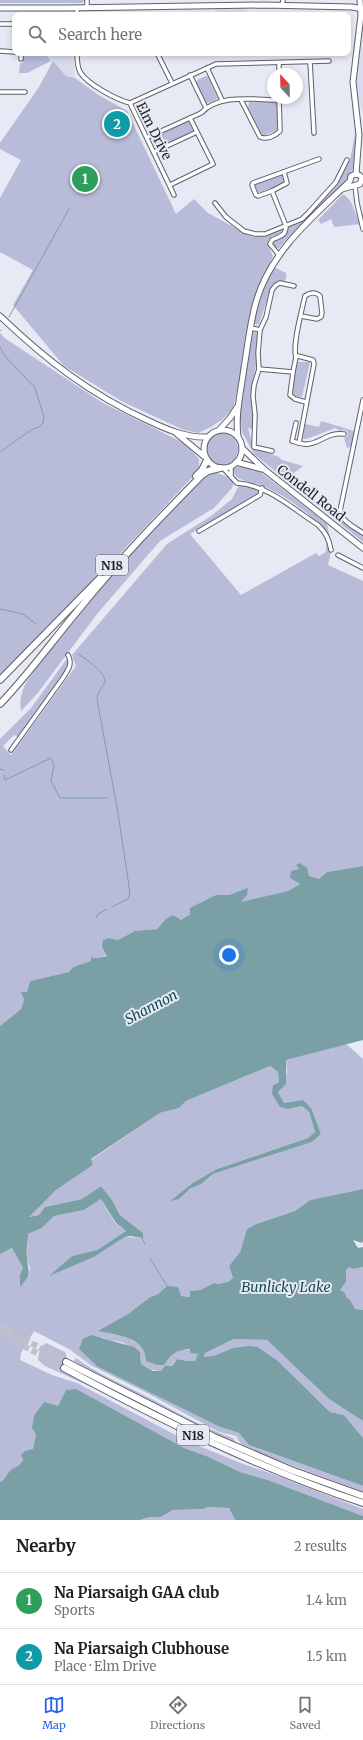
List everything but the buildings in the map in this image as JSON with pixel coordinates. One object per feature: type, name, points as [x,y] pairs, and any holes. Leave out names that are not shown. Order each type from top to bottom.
[{"type":"highway","name":"N18","points":[[0,680],[33,648],[202,470],[207,459]]},
{"type":"highway","name":"N18","points":[[0,704],[27,675],[98,586],[131,550],[202,475],[208,471],[221,468]]},
{"type":"highway","name":"N18","points":[[363,1495],[292,1470],[214,1436],[65,1365],[161,1419],[206,1441],[287,1476],[363,1504]]},
{"type":"main road","points":[[356,174],[359,135],[353,82],[362,9],[360,0]]},
{"type":"main road","points":[[0,8],[87,8],[282,2],[352,6],[362,9]]},
{"type":"main road","points":[[174,432],[207,459],[221,468],[231,466],[236,462],[242,448],[236,425],[238,406],[250,328],[263,283],[279,256],[291,240],[340,190],[353,184],[360,184],[362,180],[361,176],[356,174]]},
{"type":"main road","points":[[353,184],[351,176],[356,174]]},
{"type":"main road","points":[[0,316],[28,342],[76,381],[132,413],[174,432],[199,438],[208,437],[219,430],[238,406]]},
{"type":"main road","points":[[219,430],[231,432],[238,437]]},
{"type":"main road","points":[[207,459],[204,449],[208,437]]},
{"type":"main road","name":"Condell Road","points":[[242,448],[265,470],[363,548]]},
{"type":"main road","points":[[236,462],[265,470]]},
{"type":"street","points":[[87,0],[87,8]]},
{"type":"street","points":[[0,24],[12,24]]},
{"type":"street","points":[[0,51],[12,52]]},
{"type":"street","name":"Elm Drive","points":[[77,56],[80,72],[88,81],[123,102],[130,103],[148,137],[174,195]]},
{"type":"street","points":[[158,56],[172,83]]},
{"type":"street","points":[[130,103],[216,64],[329,61]]},
{"type":"street","points":[[310,62],[314,133]]},
{"type":"street","points":[[279,63],[279,68]]},
{"type":"street","points":[[207,68],[222,100]]},
{"type":"street","points":[[190,75],[206,108]]},
{"type":"street","points":[[0,92],[25,92]]},
{"type":"street","points":[[148,137],[201,114],[206,108],[222,100],[267,99]]},
{"type":"street","points":[[241,100],[260,137],[265,138],[275,135],[280,131],[279,104]]},
{"type":"street","points":[[244,106],[249,100]]},
{"type":"street","points":[[170,185],[212,166],[212,162],[190,118]]},
{"type":"street","points":[[154,152],[197,132]]},
{"type":"street","points":[[284,172],[288,183],[258,196],[256,194],[252,185],[284,172],[318,159]]},
{"type":"street","points":[[215,203],[226,217],[244,231],[255,234],[265,234],[302,219],[336,182],[347,160]]},
{"type":"street","points":[[353,184],[363,229]]},
{"type":"street","points":[[272,191],[286,226],[286,231],[283,236],[272,240],[270,244],[279,256]]},
{"type":"street","points":[[287,284],[288,278]]},
{"type":"street","points":[[272,451],[254,447],[255,415],[253,396],[258,369],[260,330],[266,317],[272,290],[280,283],[294,286]]},
{"type":"street","points":[[301,316],[317,319],[321,317],[320,296],[317,293],[312,292],[305,296],[301,316],[294,351],[296,357],[290,394],[295,399],[306,402]]},
{"type":"street","points":[[250,328],[260,330]]},
{"type":"street","points":[[296,357],[311,358],[314,364],[299,443]]},
{"type":"street","points":[[258,369],[293,372]]},
{"type":"street","points":[[363,400],[340,511],[340,516],[363,533]]},
{"type":"street","points":[[296,423],[292,441],[299,443],[308,444],[334,433],[344,434]]},
{"type":"street","points":[[231,466],[231,476]]},
{"type":"street","points":[[221,468],[237,483],[250,484],[262,488],[318,525],[326,533],[331,550]]},
{"type":"street","points":[[199,531],[260,495],[262,488]]},
{"type":"street","points":[[338,555],[363,568]]},
{"type":"street","points":[[11,750],[63,678],[70,665],[68,655]]},
{"type":"shaded area","points":[[0,0],[85,0],[82,3],[0,3]]},
{"type":"shaded area","points":[[247,8],[248,12],[215,12],[215,9]]},
{"type":"shaded area","points":[[363,33],[363,115],[355,84]]},
{"type":"shaded area","points":[[23,56],[47,56],[51,61],[27,73],[19,73],[20,63],[23,63]]},
{"type":"shaded area","points":[[48,56],[73,56],[75,78],[66,76]]},
{"type":"shaded area","points":[[53,61],[66,76],[75,78],[97,94],[127,111],[176,214],[194,199],[208,213],[252,237],[263,236],[281,230],[283,231],[278,236],[273,236],[268,240],[268,246],[273,256],[256,295],[233,408],[223,419],[198,433],[184,430],[123,402],[64,366],[13,305],[33,270],[0,252],[0,198],[21,160],[0,149],[0,143],[39,87]]},
{"type":"shaded area","points":[[206,76],[208,77],[218,99],[206,104],[196,83],[197,80]]},
{"type":"shaded area","points":[[267,101],[267,104],[278,104],[277,130],[266,135],[262,135],[248,108],[249,102]]},
{"type":"shaded area","points":[[185,121],[190,123],[193,131],[160,147],[155,146],[152,141],[155,136]]},
{"type":"shaded area","points":[[356,128],[354,167],[345,183],[293,232],[279,248],[274,248],[274,241],[286,235],[288,227],[303,220],[337,183],[350,160]]},
{"type":"shaded area","points":[[284,175],[285,184],[257,193],[255,184]]},
{"type":"shaded area","points":[[342,195],[345,195],[351,202],[360,224],[334,227],[331,219],[321,224],[318,220]]},
{"type":"shaded area","points":[[274,267],[286,273],[286,279],[284,281],[277,281],[272,285],[259,324],[256,325],[253,322],[264,285]]},
{"type":"shaded area","points":[[253,332],[258,333],[256,365],[253,382],[254,415],[252,429],[248,428],[253,447],[279,457],[282,460],[303,466],[290,476],[316,501],[363,533],[363,542],[254,454],[242,432],[239,418]]},
{"type":"shaded area","points":[[0,333],[6,339],[103,403],[186,444],[199,459],[199,466],[201,468],[64,613],[0,676]]},
{"type":"shaded area","points":[[298,362],[310,362],[302,397],[296,396],[293,393],[294,373]]},
{"type":"shaded area","points":[[321,421],[354,431],[352,446],[347,448],[344,438],[348,435],[347,431],[339,431],[336,428],[303,439],[305,424],[319,427]]},
{"type":"shaded area","points":[[225,433],[231,435],[236,440],[238,449],[236,458],[231,463],[219,465],[213,463],[208,458],[206,446],[208,440],[213,435]]},
{"type":"shaded area","points":[[243,465],[254,467],[327,524],[332,547],[328,565],[363,581],[363,866],[327,872],[319,879],[309,876],[299,869],[295,871],[300,884],[288,891],[240,903],[248,889],[229,895],[216,895],[181,920],[166,919],[157,929],[135,931],[118,940],[109,938],[102,947],[107,955],[97,958],[91,957],[92,961],[73,967],[69,972],[30,981],[27,992],[21,992],[24,1000],[21,1009],[0,1026],[0,739],[31,708],[66,660],[69,659],[69,665],[61,679],[18,737],[14,735],[3,746],[11,755],[76,666],[72,655],[167,544],[211,516],[232,499],[239,485],[253,486],[258,489],[258,494],[190,534],[241,595],[316,553],[319,556],[326,552],[327,533],[313,518],[279,494],[260,485],[240,479],[236,476],[233,469]]},
{"type":"shaded area","points":[[214,472],[228,477],[234,483],[232,488],[214,508],[160,541],[97,614],[37,694],[21,711],[21,696],[27,681],[64,630],[123,561],[208,474]]},
{"type":"shaded area","points":[[345,1043],[363,1059],[363,1189],[310,1200],[295,1211],[256,1224],[247,1229],[240,1252],[229,1266],[233,1278],[228,1282],[218,1284],[214,1283],[200,1290],[190,1291],[190,1297],[181,1296],[167,1286],[158,1294],[150,1297],[128,1314],[99,1331],[127,1337],[140,1345],[146,1353],[164,1364],[171,1355],[178,1350],[192,1351],[198,1354],[195,1361],[177,1359],[167,1369],[156,1371],[141,1364],[140,1352],[122,1342],[109,1340],[102,1337],[98,1367],[220,1427],[239,1433],[249,1445],[363,1486],[363,1492],[262,1454],[241,1444],[236,1436],[219,1432],[147,1393],[92,1366],[69,1349],[34,1331],[21,1353],[20,1360],[52,1375],[77,1383],[187,1441],[243,1464],[363,1509],[363,1516],[268,1480],[240,1472],[209,1457],[184,1448],[66,1390],[58,1406],[36,1434],[33,1449],[23,1458],[20,1466],[9,1472],[6,1479],[0,1482],[0,1254],[12,1248],[28,1277],[30,1269],[27,1258],[28,1234],[42,1228],[54,1216],[84,1210],[101,1199],[115,1223],[126,1231],[97,1250],[72,1256],[51,1275],[94,1257],[125,1237],[143,1238],[143,1233],[120,1215],[112,1200],[101,1186],[82,1199],[45,1207],[39,1215],[28,1217],[56,1190],[93,1165],[91,1160],[160,1113],[179,1108],[186,1101],[270,1066],[278,1072],[279,1082],[273,1085],[282,1100],[278,1092],[287,1073],[286,1060]],"holes":[[[303,1100],[321,1134],[312,1142],[213,1174],[180,1197],[171,1200],[217,1169],[308,1138],[315,1133],[309,1112],[302,1106],[288,1109],[284,1103]]]},
{"type":"shaded area","points":[[349,1266],[353,1269],[363,1267],[363,1310],[355,1309],[340,1290],[346,1282],[346,1270]]},
{"type":"shaded area","points":[[234,1339],[267,1340],[329,1399],[363,1421],[363,1438],[344,1415],[330,1412],[278,1361],[258,1347],[233,1348],[204,1358],[205,1353]]},
{"type":"shaded area","points":[[46,1343],[65,1352],[67,1357],[61,1368],[107,1394],[45,1366],[38,1360],[40,1350]]},
{"type":"shaded area","points":[[76,1358],[99,1373],[197,1423],[233,1438],[236,1443],[136,1396],[74,1361]]},
{"type":"shaded area","points":[[208,1507],[229,1508],[235,1520],[140,1520],[150,1517],[161,1517],[173,1510],[203,1509]]},
{"type":"water","name":"Shannon","points":[[300,863],[307,868],[309,876],[319,879],[327,872],[363,866],[363,1040],[286,1060],[286,1084],[278,1092],[284,1103],[303,1100],[311,1108],[321,1134],[312,1142],[213,1174],[201,1184],[190,1189],[179,1199],[170,1201],[193,1183],[217,1169],[308,1138],[315,1132],[309,1112],[302,1106],[288,1109],[280,1107],[272,1094],[273,1085],[279,1082],[278,1072],[270,1066],[186,1101],[179,1108],[160,1113],[91,1159],[93,1165],[56,1190],[29,1217],[39,1215],[45,1207],[82,1199],[101,1186],[112,1200],[120,1215],[143,1233],[143,1238],[130,1236],[125,1237],[94,1257],[49,1276],[72,1256],[97,1250],[126,1231],[116,1223],[101,1199],[84,1210],[54,1216],[42,1228],[28,1234],[27,1254],[29,1273],[27,1279],[20,1287],[20,1275],[23,1268],[12,1248],[0,1254],[0,1026],[21,1009],[24,1000],[21,992],[27,992],[30,981],[69,972],[73,967],[91,961],[91,957],[97,958],[107,956],[102,947],[103,940],[109,938],[118,940],[135,931],[157,929],[166,919],[173,915],[181,920],[190,914],[190,908],[216,895],[229,895],[248,888],[247,895],[241,902],[288,891],[300,884],[290,878],[291,871],[299,869],[296,865]]},
{"type":"water","name":"Bunlicky Lake","points":[[363,1189],[363,1241],[362,1243],[353,1240],[358,1248],[363,1247],[363,1267],[353,1269],[349,1267],[346,1270],[346,1282],[340,1290],[345,1293],[346,1297],[350,1300],[355,1309],[363,1310],[363,1421],[329,1399],[267,1340],[234,1339],[205,1353],[204,1357],[213,1356],[233,1348],[249,1346],[258,1347],[278,1361],[330,1412],[344,1415],[363,1438],[363,1486],[249,1445],[239,1433],[220,1427],[98,1367],[79,1349],[83,1339],[91,1335],[134,1347],[140,1352],[141,1364],[153,1371],[161,1371],[165,1366],[172,1366],[177,1359],[195,1361],[198,1354],[191,1353],[189,1349],[174,1353],[164,1365],[157,1365],[146,1361],[145,1353],[136,1342],[129,1338],[98,1331],[128,1314],[150,1297],[158,1294],[167,1286],[178,1287],[181,1296],[190,1297],[190,1291],[200,1290],[214,1283],[218,1284],[228,1282],[233,1278],[229,1266],[240,1252],[247,1229],[256,1224],[295,1211],[310,1200]]},
{"type":"water","points":[[76,1389],[184,1448],[209,1457],[240,1472],[268,1480],[363,1516],[363,1520],[235,1520],[229,1508],[208,1507],[203,1509],[173,1510],[161,1517],[150,1517],[140,1520],[0,1520],[0,1482],[11,1470],[20,1465],[23,1459],[21,1455],[25,1451],[33,1449],[36,1434],[32,1428],[34,1416],[44,1402],[58,1406],[66,1390]]},
{"type":"waterway","points":[[9,317],[69,209]]},
{"type":"waterway","points":[[0,347],[4,355],[35,388],[44,417],[41,426],[31,430],[0,452]]},
{"type":"waterway","points":[[0,609],[23,614],[36,624]]},
{"type":"waterway","points":[[78,654],[95,666],[105,679],[105,682],[97,697]]},
{"type":"waterway","points":[[97,699],[118,813],[130,893],[128,899],[112,907]]},
{"type":"waterway","points":[[4,775],[5,780],[51,758],[54,765],[51,781],[60,798],[107,798]]},
{"type":"waterway","points":[[0,770],[2,769],[4,771]]},
{"type":"waterway","points":[[96,918],[98,914],[107,909]]},
{"type":"waterway","points":[[142,1238],[145,1244]]},
{"type":"waterway","points":[[150,1258],[167,1286]]},
{"type":"tunnel","points":[[0,1326],[66,1362]]},
{"type":"tunnel","points":[[0,1333],[64,1368]]},
{"type":"place","name":"Na Piarsaigh Clubhouse","points":[[117,124]]},
{"type":"place","name":"Na Piarsaigh GAA club","points":[[85,179]]}]
